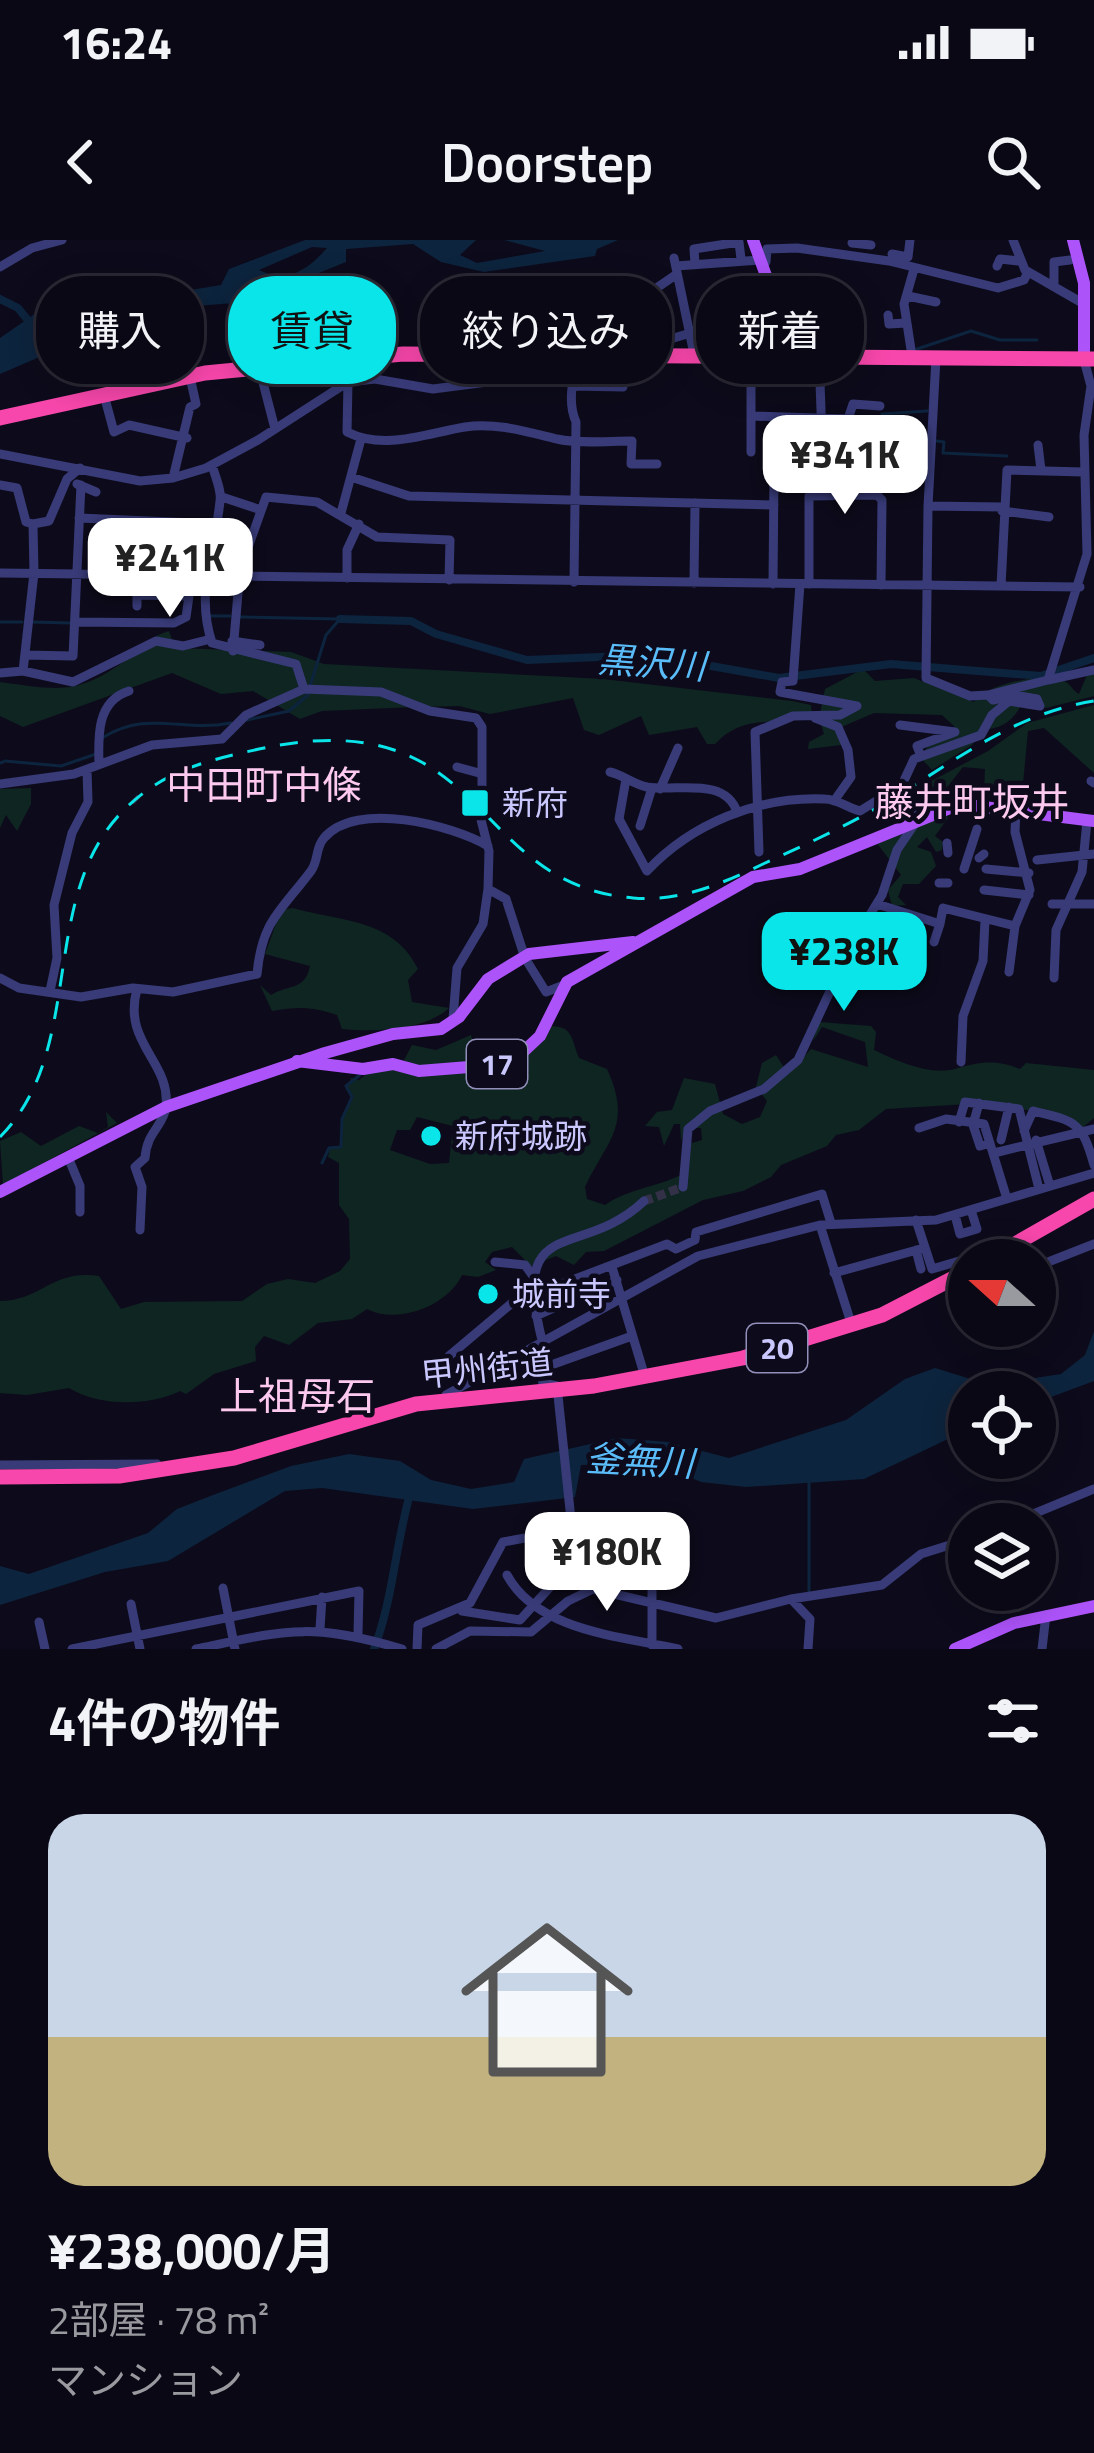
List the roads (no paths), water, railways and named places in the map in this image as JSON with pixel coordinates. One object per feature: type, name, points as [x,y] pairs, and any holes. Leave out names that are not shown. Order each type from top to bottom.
[{"type":"highway","points":[[672,355],[694,354]]},
{"type":"highway","points":[[864,356],[1091,358]]},
{"type":"highway","points":[[0,418],[154,384]]},
{"type":"highway","points":[[1025,1239],[1093,1203]]},
{"type":"highway","name":"甲州街道","points":[[0,1477],[140,1473],[268,1451],[436,1400],[558,1392],[743,1358],[852,1326],[948,1280]]},
{"type":"main road","points":[[1073,250],[1091,358]]},
{"type":"main road","name":"17","points":[[297,1061],[363,1069],[393,1064],[419,1071],[494,1066],[523,1052],[540,1036],[564,985],[748,879],[800,869],[916,815],[966,804],[1090,821]]},
{"type":"main road","name":"17","points":[[0,1192],[166,1107],[297,1061],[451,1024],[488,979],[524,956],[646,939]]},
{"type":"main road","points":[[955,1649],[1046,1615],[1094,1606]]},
{"type":"street","points":[[0,267],[32,248],[62,240]]},
{"type":"street","points":[[891,258],[893,240]]},
{"type":"street","points":[[910,240],[906,323],[912,356]]},
{"type":"street","points":[[1013,240],[1028,272],[1084,304]]},
{"type":"street","points":[[695,264],[694,249],[739,242],[741,259]]},
{"type":"street","points":[[850,257],[853,242],[872,243],[870,259]]},
{"type":"street","points":[[664,276],[676,266],[797,248],[891,258],[998,288],[1024,280],[1028,272]]},
{"type":"street","points":[[1046,283],[1054,283],[1054,262],[1073,250]]},
{"type":"street","points":[[997,266],[1000,259],[1019,261]]},
{"type":"street","points":[[676,266],[694,354]]},
{"type":"street","points":[[908,296],[936,302]]},
{"type":"street","points":[[888,315],[889,324],[906,323]]},
{"type":"street","points":[[672,339],[696,333]]},
{"type":"street","points":[[936,357],[928,506],[928,680],[974,697],[1050,676],[1094,670]]},
{"type":"street","points":[[1050,676],[1089,570],[1091,531],[1084,472],[1089,457],[1091,358]]},
{"type":"street","points":[[396,383],[433,389],[472,384]]},
{"type":"street","points":[[173,478],[187,438],[190,407],[196,404],[192,384]]},
{"type":"street","points":[[263,384],[275,428]]},
{"type":"street","points":[[0,454],[140,481],[173,478],[212,464],[345,384]]},
{"type":"street","points":[[348,384],[347,432],[361,439],[410,440],[464,427],[534,430],[575,440],[632,441],[631,464],[658,464]]},
{"type":"street","points":[[751,452],[752,384]]},
{"type":"street","points":[[821,384],[824,494]]},
{"type":"street","points":[[574,582],[573,386],[623,387]]},
{"type":"street","points":[[104,395],[114,432],[129,425],[187,438]]},
{"type":"street","points":[[752,416],[848,419],[856,403],[880,406]]},
{"type":"street","points":[[773,584],[774,475],[781,417]]},
{"type":"street","points":[[341,513],[361,439]]},
{"type":"street","points":[[1038,446],[1041,470]]},
{"type":"street","points":[[212,464],[222,497],[205,577],[204,609],[216,647],[260,645]]},
{"type":"street","points":[[0,485],[17,488],[26,522],[49,521],[65,485],[80,468]]},
{"type":"street","points":[[1001,586],[1006,470],[1084,472]]},
{"type":"street","points":[[774,475],[824,476]]},
{"type":"street","points":[[354,478],[409,496],[774,505]]},
{"type":"street","points":[[65,485],[82,485],[96,492]]},
{"type":"street","points":[[25,656],[73,656],[82,485]]},
{"type":"street","points":[[759,852],[755,732],[799,716],[839,715],[857,706],[781,694],[782,682],[793,678],[809,496],[881,498],[881,585]]},
{"type":"street","points":[[222,497],[258,509]]},
{"type":"street","points":[[233,646],[239,577],[258,509],[266,497],[317,502],[377,537],[450,540],[449,580]]},
{"type":"street","points":[[694,583],[695,503]]},
{"type":"street","points":[[928,506],[1002,509],[1049,518]]},
{"type":"street","points":[[79,518],[217,524]]},
{"type":"street","points":[[23,671],[34,573],[33,524]]},
{"type":"street","points":[[347,578],[347,550],[359,524]]},
{"type":"street","points":[[0,572],[1080,587]]},
{"type":"street","points":[[137,574],[137,600],[186,596]]},
{"type":"street","points":[[78,622],[174,623],[186,617],[192,575]]},
{"type":"street","points":[[186,610],[204,609]]},
{"type":"street","points":[[0,673],[23,671],[73,682],[156,641],[183,646],[212,639]]},
{"type":"street","points":[[233,646],[296,664],[304,689]]},
{"type":"street","points":[[0,784],[88,770],[152,745],[222,739],[240,721],[304,689],[381,692],[430,711],[476,718],[482,727],[479,773],[488,889],[483,924],[457,968],[451,1024]]},
{"type":"street","points":[[99,764],[104,709],[113,697],[129,691]]},
{"type":"street","points":[[626,778],[619,819],[647,871],[696,829],[737,812],[834,800],[860,811],[902,788],[920,754],[981,735],[992,715],[1009,701],[1041,704],[1014,695],[994,700],[988,694]]},
{"type":"street","points":[[799,716],[838,727],[848,750],[851,777],[834,800]]},
{"type":"street","points":[[900,725],[955,731],[917,746],[920,754]]},
{"type":"street","points":[[640,826],[678,748]]},
{"type":"street","points":[[457,767],[479,773]]},
{"type":"street","points":[[51,992],[57,958],[54,905],[74,826],[88,802],[88,770]]},
{"type":"street","points":[[610,772],[656,788],[716,790],[731,800],[737,812]]},
{"type":"street","points":[[683,1186],[688,1130],[710,1112],[773,1083],[799,1060],[852,944],[878,904],[897,850],[916,815],[902,788]]},
{"type":"street","points":[[1010,972],[1016,926],[1029,895],[1016,809]]},
{"type":"street","points":[[0,978],[16,987],[76,996],[137,988],[173,992],[257,974],[258,944],[314,868],[321,839],[353,820],[377,814],[470,834],[488,846]]},
{"type":"street","points":[[1054,978],[1054,943],[1089,854],[1090,821]]},
{"type":"street","points":[[964,868],[972,831]]},
{"type":"street","points":[[1037,860],[1089,854]]},
{"type":"street","points":[[1006,855],[1024,855]]},
{"type":"street","points":[[986,869],[1029,873]]},
{"type":"street","points":[[488,889],[506,899],[524,956],[546,992],[564,985]]},
{"type":"street","points":[[981,893],[1029,895]]},
{"type":"street","points":[[878,904],[940,924]]},
{"type":"street","points":[[1052,904],[1094,904]]},
{"type":"street","points":[[934,942],[943,908],[1016,926]]},
{"type":"street","points":[[961,1062],[963,1016],[983,961],[986,920]]},
{"type":"street","points":[[137,988],[136,1034],[162,1073],[166,1107],[145,1141],[145,1158],[135,1167],[142,1187],[140,1230]]},
{"type":"street","points":[[959,1122],[965,1102],[1019,1109],[1050,1186]]},
{"type":"street","points":[[974,1125],[979,1103]]},
{"type":"street","points":[[991,1126],[996,1105]]},
{"type":"street","points":[[995,1145],[1010,1107]]},
{"type":"street","points":[[1032,1136],[1033,1111],[1089,1130]]},
{"type":"street","points":[[1032,1136],[1046,1114]]},
{"type":"street","points":[[920,1128],[984,1124],[995,1145],[1007,1199]]},
{"type":"street","points":[[995,1145],[1089,1130]]},
{"type":"street","points":[[397,1409],[453,1393],[698,1256],[826,1224],[950,1216],[1094,1169],[1089,1130]]},
{"type":"street","points":[[68,1157],[80,1186],[80,1212]]},
{"type":"street","points":[[1050,1186],[1054,1167]]},
{"type":"street","points":[[449,1356],[512,1303],[667,1244],[676,1250],[695,1240],[696,1232],[822,1194],[834,1273],[852,1326]]},
{"type":"street","points":[[571,1527],[558,1392],[556,1384],[543,1383],[533,1276],[540,1258],[564,1238],[626,1219],[644,1201]]},
{"type":"street","points":[[940,1201],[960,1234],[977,1229],[971,1210]]},
{"type":"street","points":[[916,1220],[921,1269]]},
{"type":"street","points":[[1056,1259],[1094,1244]]},
{"type":"street","points":[[920,1249],[932,1269],[948,1264]]},
{"type":"street","points":[[834,1273],[920,1249]]},
{"type":"street","points":[[495,1262],[525,1265],[533,1276]]},
{"type":"street","points":[[612,1267],[645,1378]]},
{"type":"street","points":[[536,1316],[617,1280]]},
{"type":"street","points":[[540,1369],[632,1336]]},
{"type":"street","points":[[0,1465],[154,1464],[250,1449],[366,1420]]},
{"type":"street","points":[[1056,1505],[1094,1489]]},
{"type":"street","points":[[462,1611],[477,1594],[501,1543],[639,1516],[649,1546],[652,1645]]},
{"type":"street","points":[[436,1649],[470,1631],[531,1632],[593,1589],[722,1618],[791,1599],[882,1585],[926,1551],[948,1545]]},
{"type":"street","points":[[417,1649],[420,1623],[462,1611],[513,1621],[563,1573],[649,1546]]},
{"type":"street","points":[[506,1575],[534,1603],[601,1636],[678,1649]]},
{"type":"street","points":[[223,1588],[234,1645]]},
{"type":"street","points":[[72,1649],[361,1593],[362,1641]]},
{"type":"street","points":[[808,1649],[811,1595]]},
{"type":"street","points":[[320,1628],[322,1597]]},
{"type":"street","points":[[791,1599],[809,1619]]},
{"type":"street","points":[[131,1604],[140,1649]]},
{"type":"street","points":[[1042,1649],[1046,1615]]},
{"type":"street","points":[[39,1622],[45,1649]]},
{"type":"street","points":[[196,1649],[320,1628],[398,1648]]},
{"type":"water","points":[[305,240],[476,240],[460,255],[477,263],[545,251],[504,240],[618,240],[597,249],[595,256],[484,272],[441,262],[413,244],[346,249],[346,262],[311,276],[279,276],[228,276],[228,303],[204,305],[204,288],[221,285],[229,269]],"holes":[[[312,247],[327,248],[296,272],[259,270]]]},
{"type":"water","points":[[36,313],[36,358],[0,374],[0,338]]},
{"type":"water","points":[[1094,1331],[1094,1381],[1056,1395],[1056,1375],[1085,1355]]},
{"type":"water","name":"釜無川","points":[[935,1368],[948,1372],[948,1439],[864,1479],[746,1487],[701,1482],[657,1463],[581,1465],[575,1497],[473,1509],[322,1488],[285,1491],[168,1561],[105,1572],[0,1605],[0,1566],[29,1574],[148,1533],[177,1509],[291,1466],[349,1454],[400,1461],[431,1480],[471,1489],[514,1482],[524,1459],[617,1438],[668,1442],[729,1458],[846,1420],[905,1379]]},
{"type":"waterway","points":[[0,299],[18,308],[31,324]]},
{"type":"waterway","points":[[917,349],[971,331],[1000,340],[1037,340]]},
{"type":"waterway","points":[[882,414],[927,411]]},
{"type":"waterway","points":[[937,441],[944,442],[943,453],[1007,456]]},
{"type":"waterway","name":"黒沢川","points":[[211,616],[230,616]]},
{"type":"waterway","name":"黒沢川","points":[[240,617],[338,619]]},
{"type":"waterway","points":[[310,686],[326,635],[340,619]]},
{"type":"waterway","name":"黒沢川","points":[[340,619],[411,621],[436,634],[527,660],[649,655],[779,678],[891,664],[1041,676],[1094,658]]},
{"type":"waterway","name":"黒沢川","points":[[0,622],[22,622]]},
{"type":"waterway","name":"黒沢川","points":[[32,622],[70,623]]},
{"type":"waterway","points":[[247,720],[289,711],[308,695]]},
{"type":"waterway","points":[[102,738],[150,723],[231,723]]},
{"type":"waterway","points":[[5,761],[61,766],[96,754]]},
{"type":"waterway","points":[[322,1163],[329,1148],[341,1147],[342,1119],[352,1097],[346,1086],[360,1075]]},
{"type":"waterway","points":[[809,1480],[809,1591]]},
{"type":"waterway","points":[[374,1649],[410,1494]]},
{"type":"tunnel","points":[[134,798],[137,801]]},
{"type":"tunnel","points":[[644,1201],[683,1187]]},
{"type":"railway","points":[[0,1137],[27,1101],[44,1060],[70,925],[81,882],[99,842],[142,794],[189,768],[259,749],[335,740],[392,749],[435,770],[537,862],[578,886],[650,899],[700,890],[747,871],[861,817],[1013,727],[1094,701]]},
{"type":"place","name":"新府","points":[[475,803]]},
{"type":"place","name":"新府城跡","points":[[431,1136]]},
{"type":"place","name":"城前寺","points":[[488,1294]]},
{"type":"district","name":"中田町中條","points":[[264,784]]},
{"type":"district","name":"藤井町坂井","points":[[972,801]]},
{"type":"district","name":"上祖母石","points":[[297,1395]]}]
